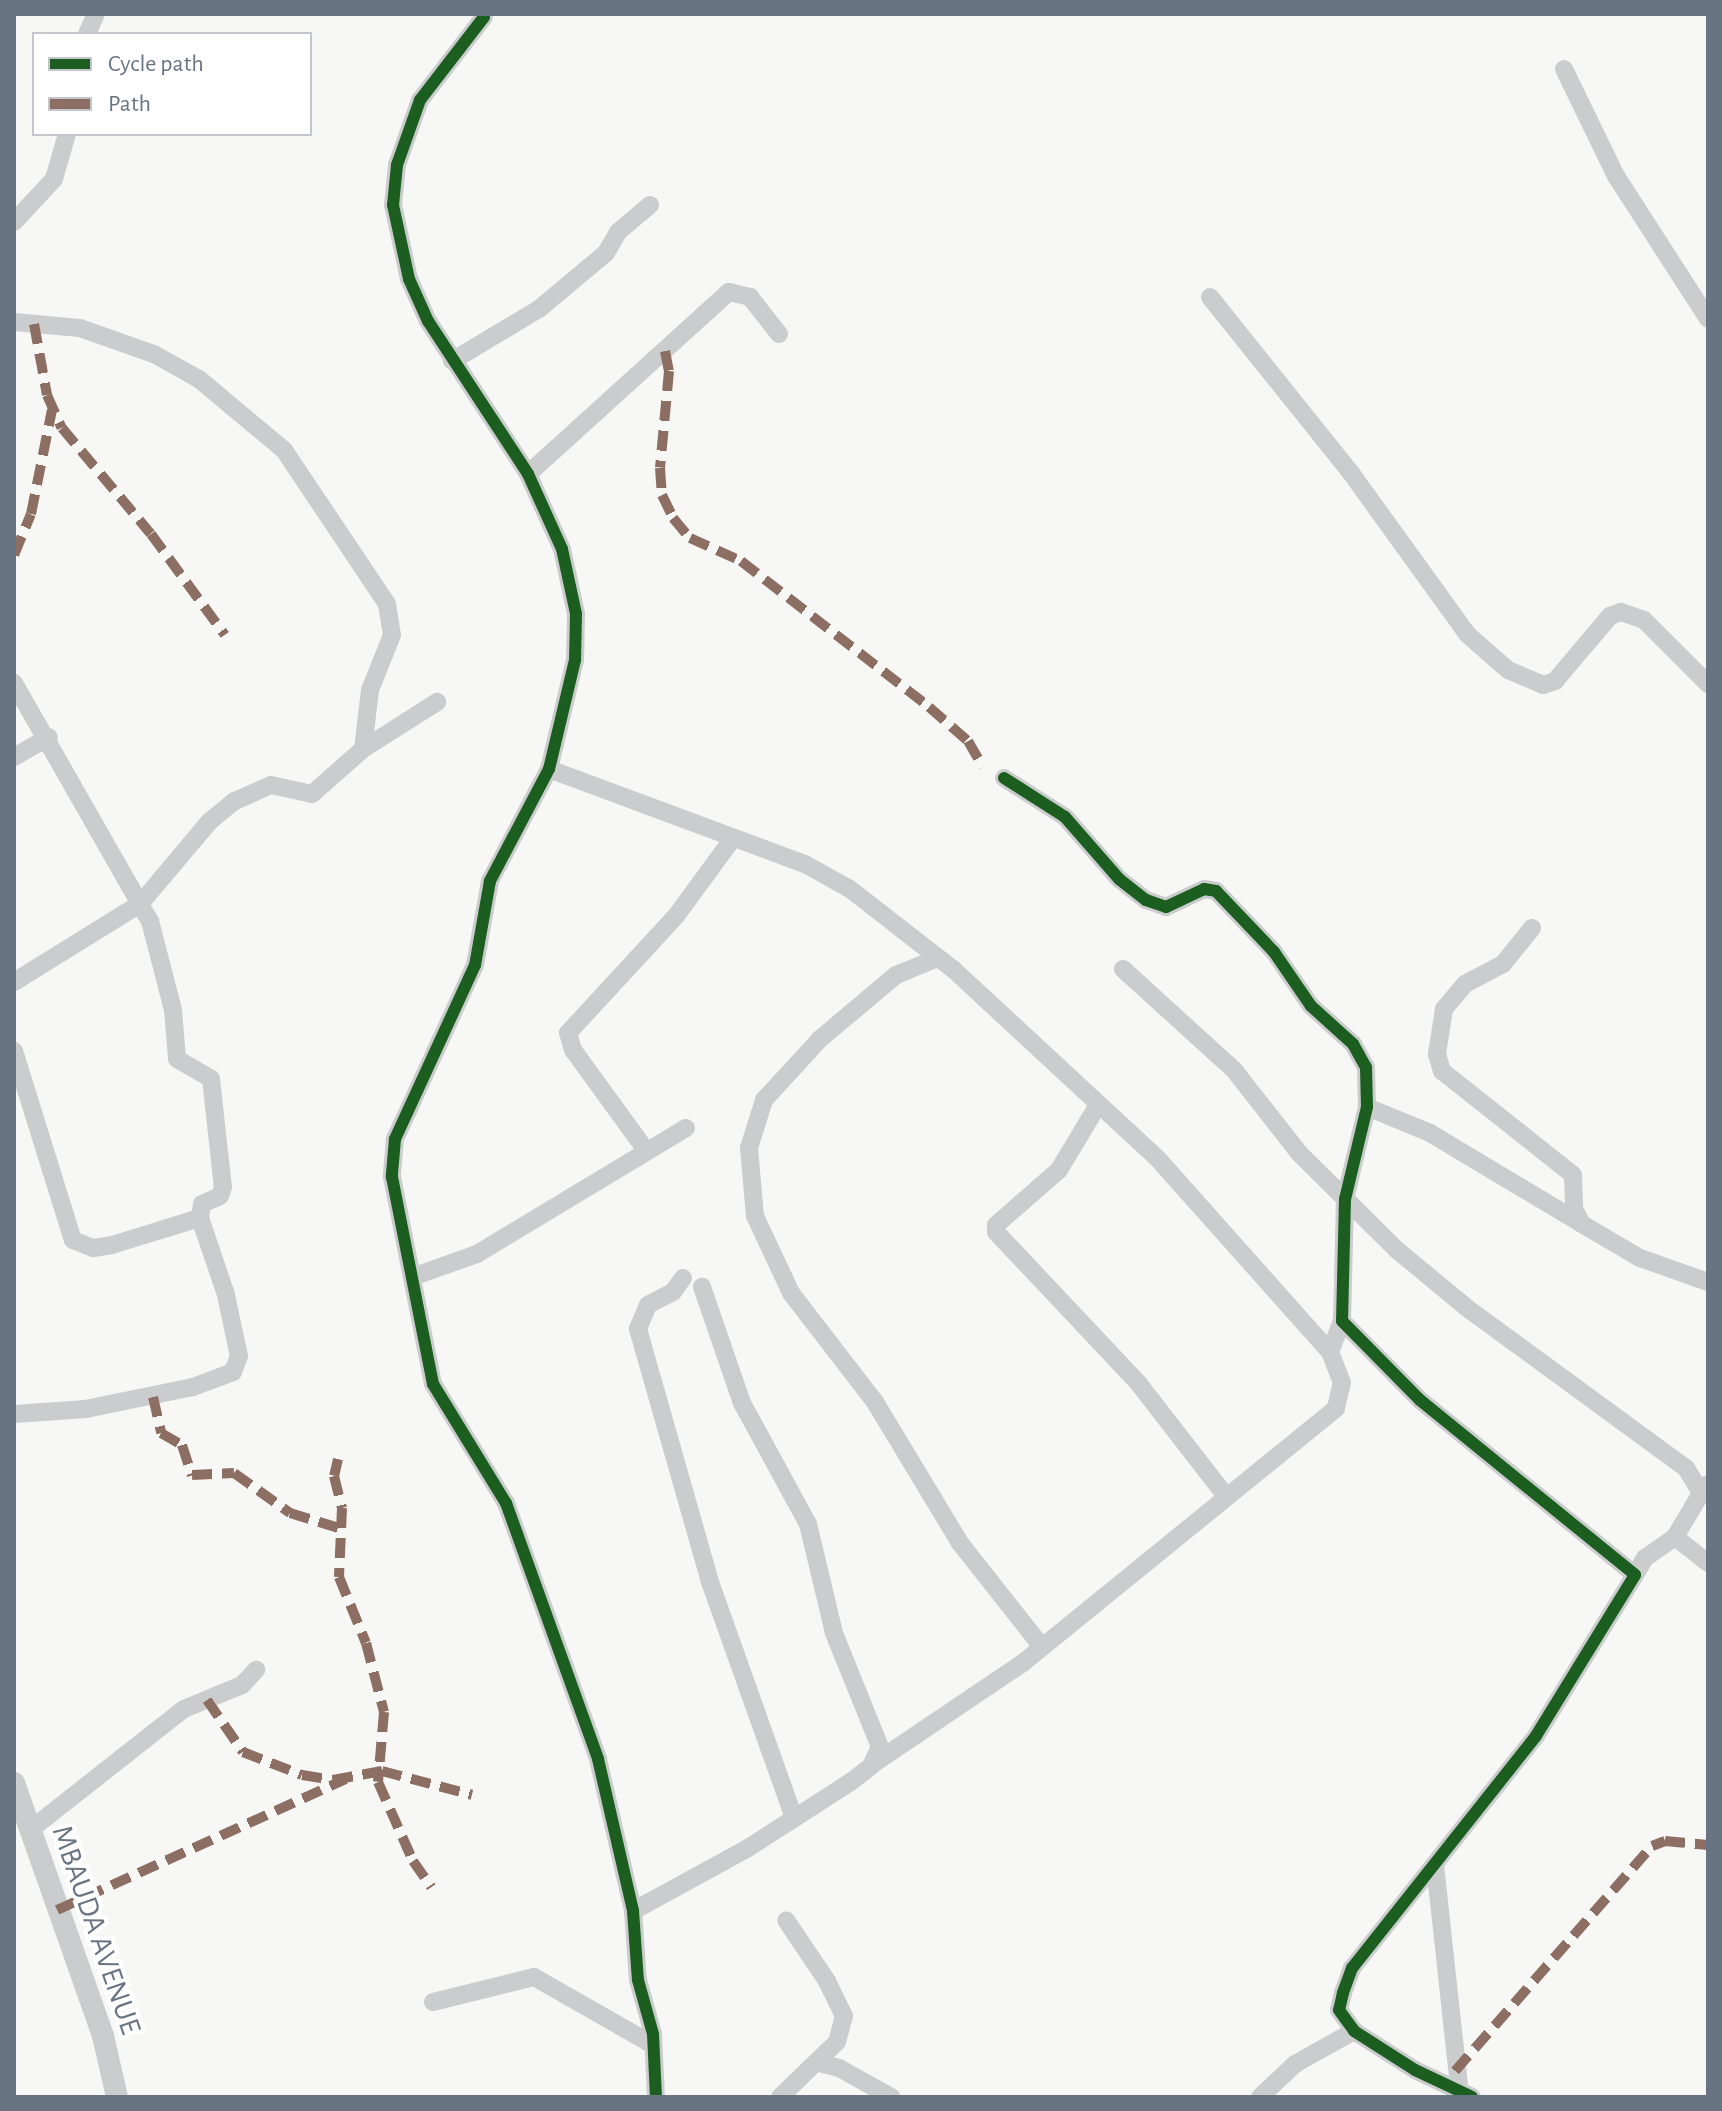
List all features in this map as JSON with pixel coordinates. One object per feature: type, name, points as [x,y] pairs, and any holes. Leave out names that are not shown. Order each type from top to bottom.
[{"type":"street","points":[[484,17],[420,100],[397,165],[393,205],[409,279],[452,361],[528,474],[562,549],[576,614],[575,660],[549,769],[497,863],[470,979],[395,1139],[392,1177],[433,1384],[506,1503],[589,1728],[633,1911],[638,1980],[653,2045],[656,2097]]},
{"type":"street","points":[[1564,69],[1616,176],[1708,319]]},
{"type":"street","points":[[14,222],[54,179],[66,136]]},
{"type":"street","points":[[452,361],[539,309],[606,253],[618,232],[650,205]]},
{"type":"street","points":[[528,474],[729,292],[750,297],[779,334]]},
{"type":"street","points":[[1210,297],[1351,473],[1467,634],[1498,662],[1526,681],[1555,681],[1610,616],[1621,612],[1644,620],[1708,684]]},
{"type":"street","points":[[14,322],[80,328],[154,354],[199,379],[284,450],[387,604],[392,635],[370,690],[363,749]]},
{"type":"street","points":[[14,683],[49,737],[140,904],[164,967],[177,1059],[211,1079],[223,1187],[220,1196],[202,1204],[200,1218],[226,1295],[239,1356],[233,1372],[132,1402],[14,1414]]},
{"type":"street","points":[[14,982],[140,904],[210,821],[235,801],[271,785],[312,794],[363,749],[437,702]]},
{"type":"street","points":[[14,757],[49,737]]},
{"type":"street","points":[[549,769],[826,874],[938,958],[1098,1105],[1233,1239],[1330,1352],[1342,1383],[1336,1408],[1042,1647],[794,1818],[633,1911]]},
{"type":"street","points":[[1004,778],[1065,817],[1119,879],[1146,900],[1166,907],[1204,889],[1216,891],[1274,952],[1311,1006],[1361,1055],[1367,1107],[1345,1199],[1342,1321],[1330,1352]]},
{"type":"street","points":[[645,1149],[573,1050],[568,1033],[676,916],[733,838]]},
{"type":"street","points":[[1532,928],[1503,964],[1465,984],[1444,1009],[1438,1061],[1442,1071],[1573,1175],[1574,1209],[1582,1224]]},
{"type":"street","points":[[938,958],[896,975],[820,1039],[764,1100],[749,1148],[755,1216],[791,1293],[875,1402],[960,1543],[1042,1647]]},
{"type":"street","points":[[1123,969],[1234,1070],[1299,1153],[1345,1199],[1467,1308],[1686,1468],[1704,1487],[1675,1537],[1645,1558],[1536,1736],[1352,1968],[1339,2010],[1354,2031],[1464,2095]]},
{"type":"street","points":[[14,1051],[73,1240],[93,1248],[112,1245],[200,1218]]},
{"type":"street","points":[[1098,1105],[1059,1170],[996,1225],[996,1232],[1139,1384],[1226,1496]]},
{"type":"street","points":[[1367,1107],[1430,1133],[1640,1258],[1708,1282]]},
{"type":"street","points":[[412,1277],[477,1254],[548,1215],[645,1149],[686,1128]]},
{"type":"street","points":[[683,1278],[673,1292],[648,1305],[638,1329],[710,1582],[794,1818]]},
{"type":"street","points":[[702,1287],[742,1403],[808,1524],[834,1633],[880,1747],[871,1766]]},
{"type":"street","points":[[1342,1321],[1420,1400],[1635,1575]]},
{"type":"street","points":[[1675,1537],[1708,1563]]},
{"type":"street","points":[[30,1830],[184,1709],[242,1685],[256,1670]]},
{"type":"street","name":"MBAUDA AVENUE","points":[[14,1783],[103,2036],[117,2097]]},
{"type":"street","points":[[1435,1865],[1464,2095]]},
{"type":"street","points":[[780,2097],[819,2063],[837,2042],[844,2016],[827,1981],[786,1920]]},
{"type":"street","points":[[433,2002],[534,1977],[653,2045]]},
{"type":"street","points":[[1260,2097],[1295,2064],[1354,2031]]},
{"type":"street","points":[[819,2063],[839,2068],[891,2097]]},
{"type":"marked path","points":[[34,324],[47,395],[62,428],[151,534],[225,635]]},
{"type":"marked path","points":[[665,351],[669,371],[660,468],[662,495],[673,518],[690,538],[741,561],[929,707],[968,741],[983,767]]},
{"type":"marked path","points":[[14,555],[31,514],[52,410]]},
{"type":"marked path","points":[[153,1397],[161,1433],[182,1445],[192,1475],[234,1473],[290,1513],[342,1529]]},
{"type":"marked path","points":[[338,1459],[334,1476],[342,1508],[339,1577],[366,1643],[384,1712],[378,1782],[413,1861],[431,1887]]},
{"type":"marked path","points":[[207,1700],[243,1752],[302,1775],[333,1780],[382,1771],[472,1795]]},
{"type":"marked path","points":[[57,1910],[346,1779]]},
{"type":"marked path","points":[[1455,2071],[1652,1846],[1665,1841],[1708,1845]]},
{"type":"cycle path","points":[[484,17],[420,100],[397,165],[393,205],[409,279],[428,321],[528,474],[562,549],[576,614],[575,660],[549,769],[490,881],[475,965],[395,1139],[392,1177],[433,1384],[506,1503],[598,1759],[633,1911],[638,1980],[653,2034],[656,2097]]},
{"type":"cycle path","points":[[1004,778],[1065,817],[1119,879],[1146,900],[1166,907],[1204,889],[1216,891],[1274,952],[1311,1006],[1353,1044],[1366,1067],[1367,1107],[1345,1199],[1342,1321],[1420,1400],[1635,1575],[1536,1736],[1352,1968],[1343,1993],[1339,2010],[1354,2031],[1415,2070],[1472,2097]]}]
